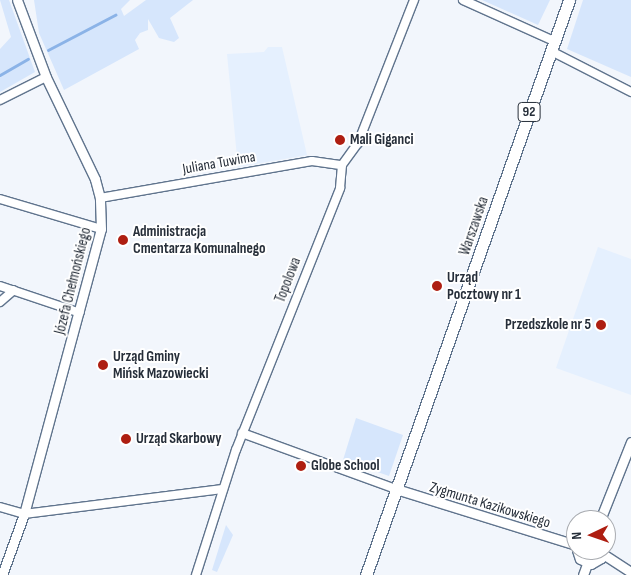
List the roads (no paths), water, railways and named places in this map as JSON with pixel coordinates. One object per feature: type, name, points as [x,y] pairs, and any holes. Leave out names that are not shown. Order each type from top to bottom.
[{"type":"main road","name":"Warszawska","points":[[366,575],[569,0]]},
{"type":"street","name":"Józefa Chełmońskiego","points":[[2,575],[24,514],[80,313],[101,229],[100,198],[90,166],[46,77],[17,0]]},
{"type":"street","name":"Topolowa","points":[[196,575],[222,489],[242,433],[340,188],[342,165],[358,143],[414,0]]},
{"type":"street","points":[[463,0],[553,46],[631,92]]},
{"type":"street","points":[[0,100],[46,77]]},
{"type":"street","name":"Juliana Tuwima","points":[[100,198],[312,161],[342,165]]},
{"type":"street","points":[[0,199],[101,229]]},
{"type":"street","points":[[0,286],[80,313]]},
{"type":"street","points":[[0,302],[14,290]]},
{"type":"street","points":[[242,433],[396,489]]},
{"type":"street","points":[[604,510],[631,442]]},
{"type":"street","points":[[0,507],[24,514],[222,489]]},
{"type":"street","name":"Zygmunta Kazikowskiego","points":[[396,489],[566,543]]},
{"type":"street","points":[[581,560],[587,564],[595,563],[597,560]]},
{"type":"street","points":[[614,560],[631,572]]},
{"type":"street","points":[[583,575],[587,564]]},
{"type":"waterway","points":[[48,50],[115,15]]},
{"type":"waterway","points":[[0,75],[28,59]]},
{"type":"place","name":"Mali Giganci","points":[[340,140]]},
{"type":"place","name":"Administracja Cmentarza Komunalnego","points":[[123,240]]},
{"type":"place","name":"Urząd Pocztowy nr 1","points":[[437,286]]},
{"type":"place","name":"Przedszkole nr 5","points":[[601,325]]},
{"type":"place","name":"Urząd Gminy Mińsk Mazowiecki","points":[[103,365]]},
{"type":"place","name":"Urząd Skarbowy","points":[[126,439]]},
{"type":"place","name":"Globe School","points":[[301,466]]}]
